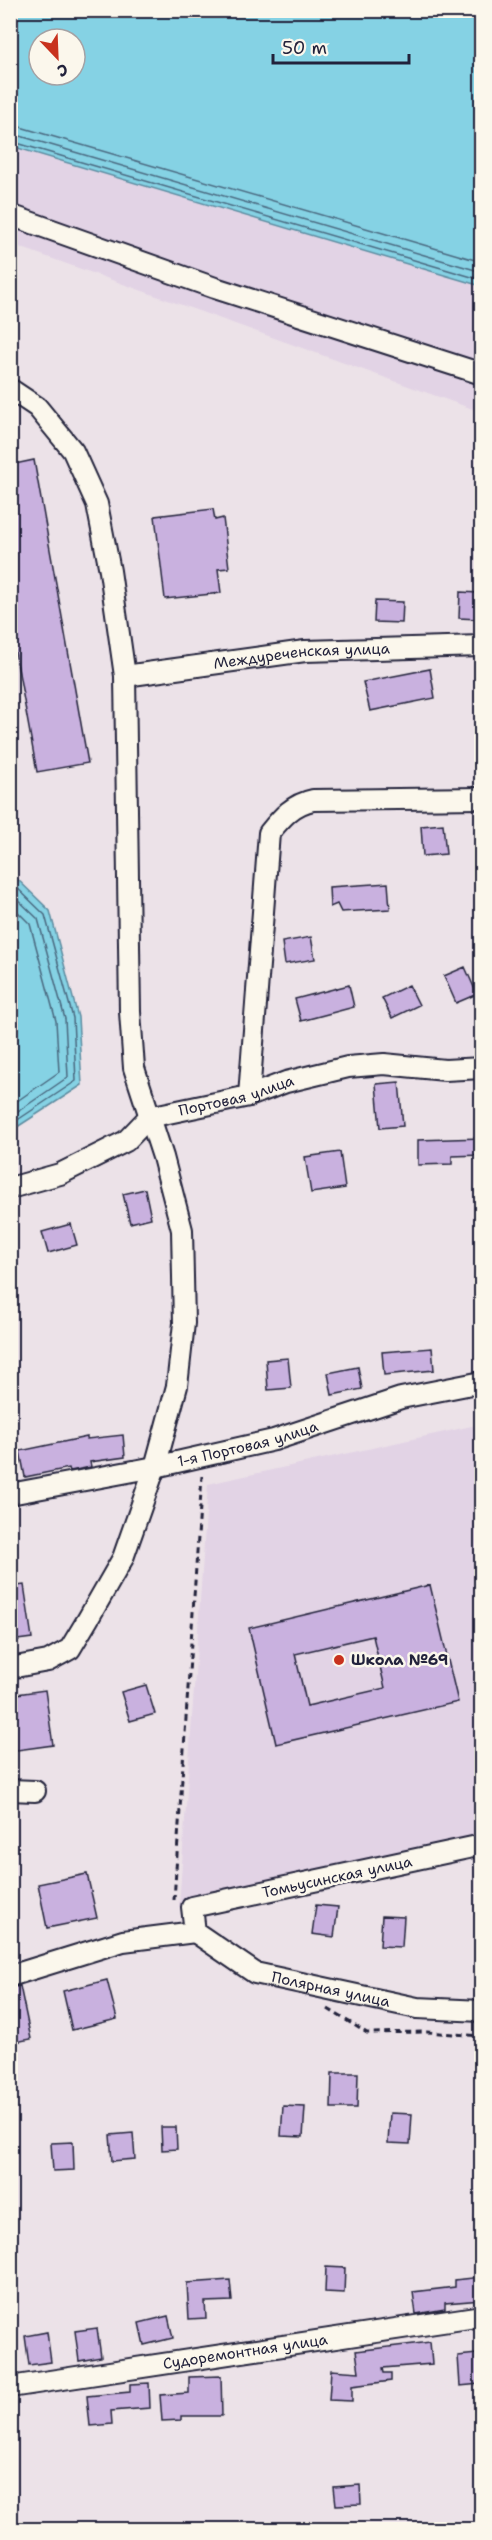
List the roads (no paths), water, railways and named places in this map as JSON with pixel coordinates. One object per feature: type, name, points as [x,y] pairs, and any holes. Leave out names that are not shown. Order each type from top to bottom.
[{"type":"street","points":[[10,215],[215,288],[482,375]]},
{"type":"street","points":[[10,389],[37,407],[73,451],[97,504],[110,571],[125,676],[130,1012],[134,1068],[163,1157],[182,1230],[184,1323],[177,1386],[155,1467],[123,1558],[70,1649],[48,1661],[10,1668]]},
{"type":"street","name":"Междуреченская улица","points":[[125,676],[305,651],[482,646]]},
{"type":"street","points":[[249,1096],[269,833],[283,815],[300,803],[313,800],[482,798]]},
{"type":"street","name":"Портовая улица","points":[[149,1117],[249,1096],[286,1082],[348,1067],[384,1064],[445,1070],[482,1068]]},
{"type":"street","points":[[10,1188],[60,1174],[126,1141],[149,1117]]},
{"type":"street","name":"1-я Портовая улица","points":[[10,1494],[155,1467],[274,1440],[401,1398],[482,1382]]},
{"type":"street","points":[[10,1790],[36,1791]]},
{"type":"street","name":"Томьусинская улица","points":[[195,1932],[192,1908],[482,1845]]},
{"type":"street","points":[[10,1976],[123,1941],[195,1932]]},
{"type":"street","name":"Полярная улица","points":[[195,1932],[255,1973],[417,2008],[482,2011]]},
{"type":"street","name":"Судоремонтная улица","points":[[10,2387],[482,2316]]},
{"type":"water","points":[[10,11],[481,11],[481,286],[11,146]]},
{"type":"water","points":[[11,873],[50,911],[78,1017],[82,1085],[11,1131]]},
{"type":"place","name":"Школа №69","points":[[339,1660]]}]
